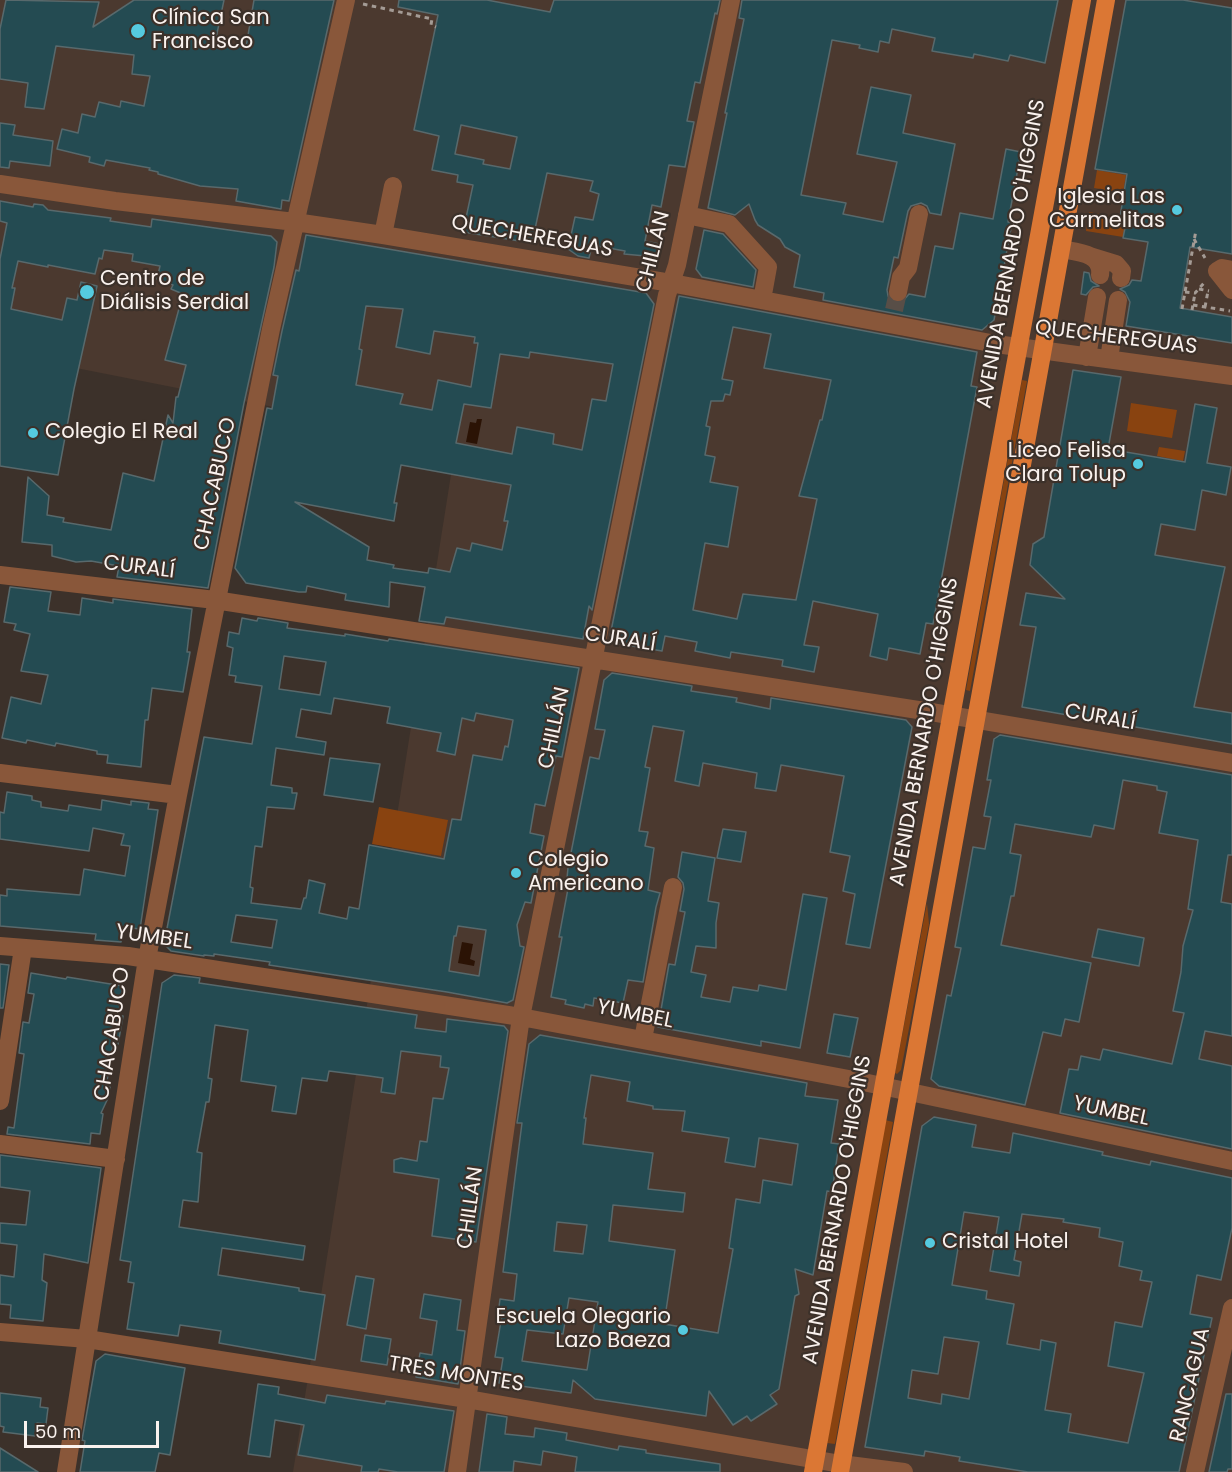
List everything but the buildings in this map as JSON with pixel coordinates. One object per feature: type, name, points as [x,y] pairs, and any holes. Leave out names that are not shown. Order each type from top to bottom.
[{"type":"main road","name":"AVENIDA BERNARDO O'HIGGINS","points":[[814,1466],[1082,0]]},
{"type":"main road","points":[[841,1468],[1106,0]]},
{"type":"street","name":"CHILLÁN","points":[[457,1472],[521,1017],[667,295],[677,265],[731,0]]},
{"type":"street","name":"CHACABUCO","points":[[66,1472],[147,959],[178,795],[273,318],[346,1]]},
{"type":"street","name":"QUECHEREGUAS","points":[[0,184],[383,235],[762,300],[893,317],[1042,351],[1232,376]]},
{"type":"street","points":[[383,235],[393,186]]},
{"type":"street","points":[[898,292],[901,277],[908,268],[919,214]]},
{"type":"street","points":[[687,215],[729,224],[768,267],[762,300]]},
{"type":"street","points":[[1061,249],[1090,255],[1116,264],[1122,271],[1121,278]]},
{"type":"street","points":[[1090,255],[1101,266],[1101,274]]},
{"type":"street","points":[[1232,270],[1222,268],[1217,271],[1232,290]]},
{"type":"street","points":[[1087,357],[1096,297]]},
{"type":"street","points":[[1109,359],[1118,300]]},
{"type":"street","name":"CURALÍ","points":[[0,575],[216,600],[976,720],[1232,763]]},
{"type":"street","points":[[0,773],[178,795]]},
{"type":"street","points":[[643,1039],[673,887]]},
{"type":"street","name":"YUMBEL","points":[[0,946],[114,954],[521,1017],[909,1092],[1232,1161]]},
{"type":"street","points":[[0,1101],[23,948]]},
{"type":"street","points":[[0,1144],[116,1159]]},
{"type":"street","name":"RANCAGUA","points":[[1195,1472],[1232,1308]]},
{"type":"street","name":"TRES MONTES","points":[[0,1332],[87,1340],[467,1399],[814,1466],[904,1472]]},
{"type":"path","points":[[346,1],[432,19],[431,26],[436,27]]},
{"type":"path","points":[[1071,193],[1122,202]]},
{"type":"path","points":[[1182,309],[1196,230]]},
{"type":"path","points":[[1192,310],[1195,293],[1206,281]]},
{"type":"path","points":[[1205,307],[1208,291]]},
{"type":"path","points":[[1185,292],[1195,293]]},
{"type":"path","points":[[1193,305],[1230,311]]},
{"type":"shaded area","points":[[0,0],[1232,0],[1232,1472],[293,1472],[456,443],[0,353]]},
{"type":"shaded area","points":[[1097,170],[1126,175],[1123,193],[1094,188]]},
{"type":"shaded area","points":[[1089,212],[1126,219],[1123,237],[1086,231]]},
{"type":"shaded area","points":[[1022,380],[1027,381],[970,691],[966,690]]},
{"type":"shaded area","points":[[1131,403],[1177,410],[1172,438],[1127,431]]},
{"type":"shaded area","points":[[477,419],[482,419],[477,444],[466,442],[470,422],[476,423]]},
{"type":"shaded area","points":[[1159,447],[1185,451],[1183,461],[1157,456]]},
{"type":"shaded area","points":[[379,807],[448,820],[441,856],[372,844]]},
{"type":"shaded area","points":[[927,903],[929,924],[901,1070],[897,1074],[895,1073]]},
{"type":"shaded area","points":[[462,942],[473,944],[470,959],[475,961],[474,966],[458,963]]},
{"type":"shaded area","points":[[885,1120],[893,1122],[835,1444],[827,1443]]},
{"type":"tunnel","points":[[894,310],[898,292]]},
{"type":"place","name":"Clínica San Francisco","points":[[138,31]]},
{"type":"place","name":"Iglesia Las Carmelitas","points":[[1177,210]]},
{"type":"place","name":"Centro de Diálisis Serdial","points":[[87,292]]},
{"type":"place","name":"Colegio El Real","points":[[33,433]]},
{"type":"place","name":"Liceo Felisa Clara Tolup","points":[[1138,464]]},
{"type":"place","name":"Colegio Americano","points":[[516,873]]},
{"type":"place","name":"Cristal Hotel","points":[[930,1243]]},
{"type":"place","name":"Escuela Olegario Lazo Baeza","points":[[683,1330]]}]
